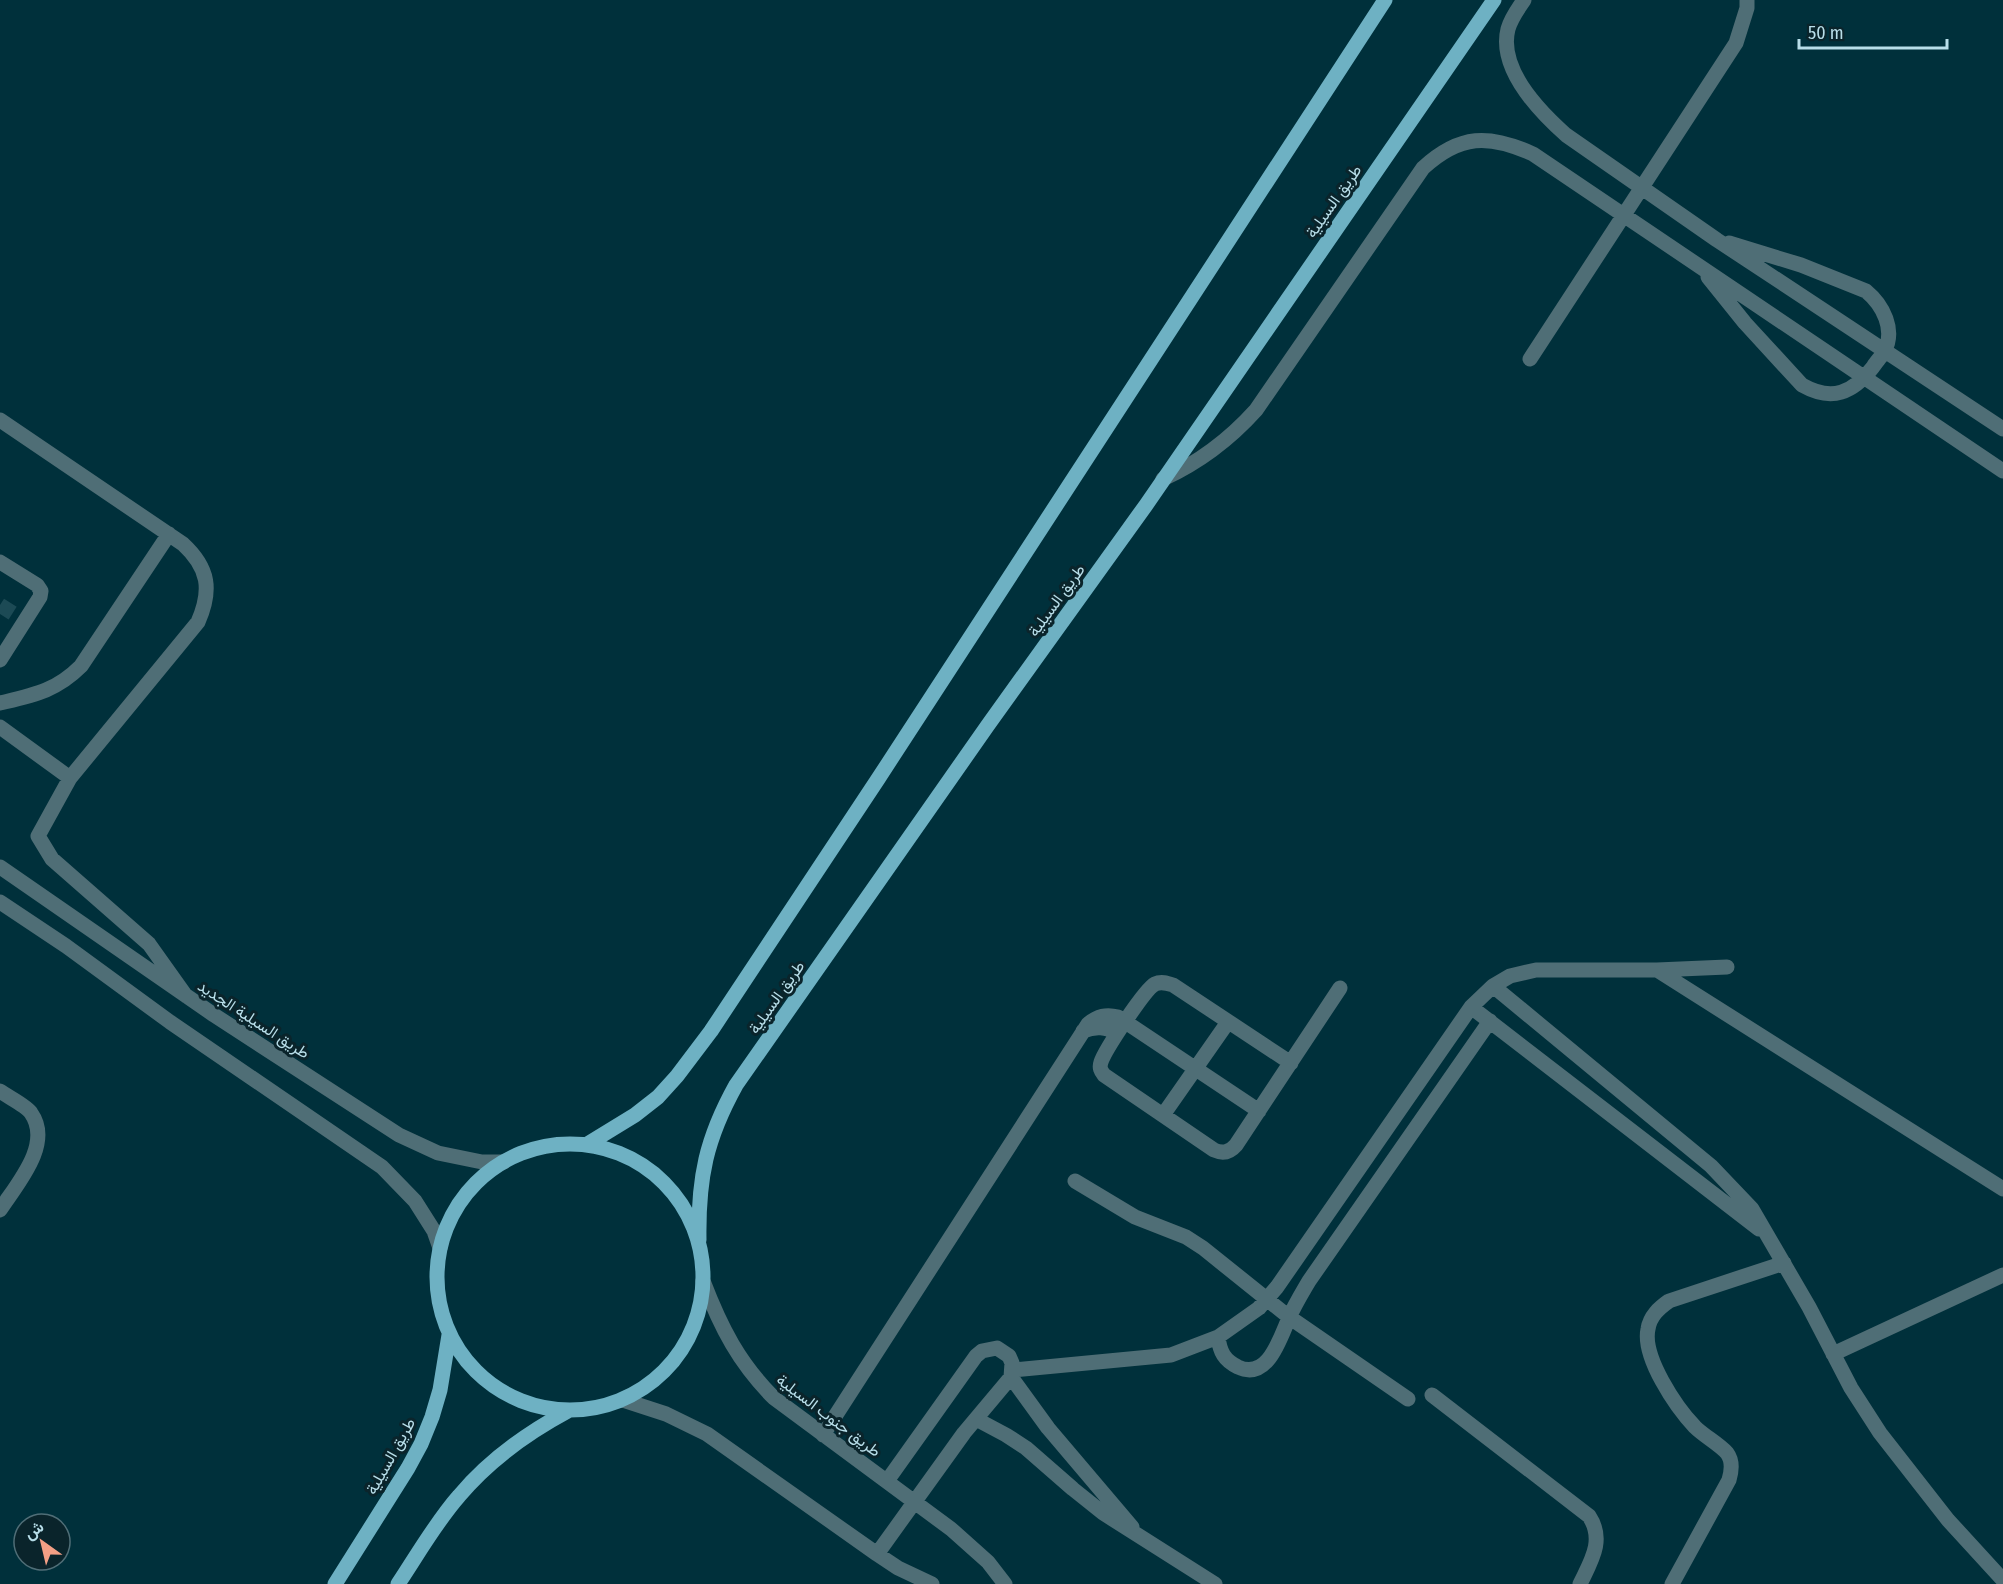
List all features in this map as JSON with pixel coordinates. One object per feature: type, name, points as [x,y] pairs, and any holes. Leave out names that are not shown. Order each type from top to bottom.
[{"type":"main road","points":[[586,1145],[635,1115],[658,1097],[700,1046],[878,779],[1385,0]]},
{"type":"main road","name":"طريق السيلية","points":[[699,1240],[698,1208],[701,1175],[709,1143],[736,1085],[1163,479],[1494,0]]},
{"type":"main road","points":[[558,1145],[586,1145],[616,1152],[645,1166],[668,1186],[687,1211],[699,1240],[703,1281],[699,1311],[688,1340],[671,1364],[649,1385],[622,1400],[596,1408],[568,1411],[539,1407],[511,1397],[486,1381],[465,1360],[449,1335],[440,1307],[437,1278],[440,1248],[447,1227],[463,1199],[486,1174],[504,1162],[530,1151],[558,1145]]},
{"type":"main road","name":"طريق السيلية","points":[[335,1584],[408,1468],[421,1443],[432,1418],[440,1390],[449,1335]]},
{"type":"main road","points":[[398,1584],[451,1506],[482,1470],[537,1428],[568,1411]]},
{"type":"street","points":[[1524,0],[1513,17],[1506,40],[1507,53],[1516,76],[1550,121],[1566,135],[1717,240],[2003,429]]},
{"type":"street","points":[[1530,359],[1736,43],[1747,0]]},
{"type":"street","points":[[1163,479],[1206,456],[1226,441],[1256,410],[1414,180],[1429,163],[1457,145],[1482,140],[1507,143],[1533,154],[2003,471]]},
{"type":"street","points":[[1699,265],[1745,323],[1802,385],[1819,393],[1839,393],[1857,385],[1885,351],[1888,337],[1886,316],[1874,298],[1866,291],[1773,256],[1717,240]]},
{"type":"street","points":[[0,420],[183,543],[196,556],[204,571],[207,589],[205,606],[198,622],[70,778],[38,836],[52,859],[149,944],[186,996]]},
{"type":"street","points":[[0,703],[50,689],[68,679],[81,666],[169,534]]},
{"type":"street","points":[[0,562],[38,585],[42,591],[0,660]]},
{"type":"street","points":[[0,727],[70,778]]},
{"type":"street","name":"طريق السيلية الجديد","points":[[0,867],[186,996],[399,1135],[418,1145],[449,1156],[482,1162],[504,1162]]},
{"type":"street","points":[[0,902],[382,1167],[416,1200],[434,1231],[440,1248]]},
{"type":"street","points":[[877,1554],[976,1419],[1012,1374],[1171,1356],[1218,1337],[1252,1313],[1277,1287],[1471,1007],[1492,986],[1510,976],[1536,970],[1657,970],[1727,967]]},
{"type":"street","points":[[1657,970],[2003,1189]]},
{"type":"street","points":[[1291,1064],[1173,985],[1161,982],[1151,986],[1121,1027],[1102,1059],[1101,1072],[1214,1150],[1226,1152],[1236,1145],[1291,1064],[1340,988]]},
{"type":"street","points":[[1492,986],[1711,1166],[1752,1209],[1784,1263],[1851,1388],[1912,1476],[1948,1520],[2003,1580]]},
{"type":"street","points":[[1471,1007],[1770,1238]]},
{"type":"street","points":[[1218,1337],[1220,1351],[1229,1362],[1242,1369],[1255,1369],[1266,1362],[1279,1343],[1289,1317],[1309,1281],[1490,1021]]},
{"type":"street","points":[[1163,1115],[1228,1022]]},
{"type":"street","points":[[823,1435],[1083,1032],[1092,1028],[1121,1027],[1195,1068],[1259,1111]]},
{"type":"street","points":[[0,1091],[31,1112],[39,1132],[35,1154],[0,1210]]},
{"type":"street","points":[[1075,1181],[1135,1217],[1186,1237],[1203,1248],[1289,1317],[1408,1399]]},
{"type":"street","points":[[1672,1584],[1729,1479],[1732,1466],[1726,1453],[1695,1428],[1664,1384],[1651,1353],[1647,1336],[1650,1321],[1661,1306],[1669,1300],[1784,1263]]},
{"type":"street","points":[[1833,1354],[2003,1275]]},
{"type":"street","name":"طريق جنوب السيلية","points":[[703,1281],[724,1333],[754,1379],[774,1398],[888,1480],[970,1544],[1005,1584]]},
{"type":"street","points":[[888,1480],[982,1351],[997,1348],[1009,1356],[1012,1363],[1012,1374],[1048,1428],[1138,1534]]},
{"type":"street","points":[[1432,1395],[1589,1516],[1596,1528],[1597,1547],[1580,1584]]},
{"type":"street","points":[[622,1400],[666,1414],[707,1434],[877,1554],[898,1568],[932,1584]]},
{"type":"street","points":[[976,1419],[1026,1448],[1087,1502],[1215,1584]]},
{"type":"tunnel","points":[[0,605],[25,621]]}]
